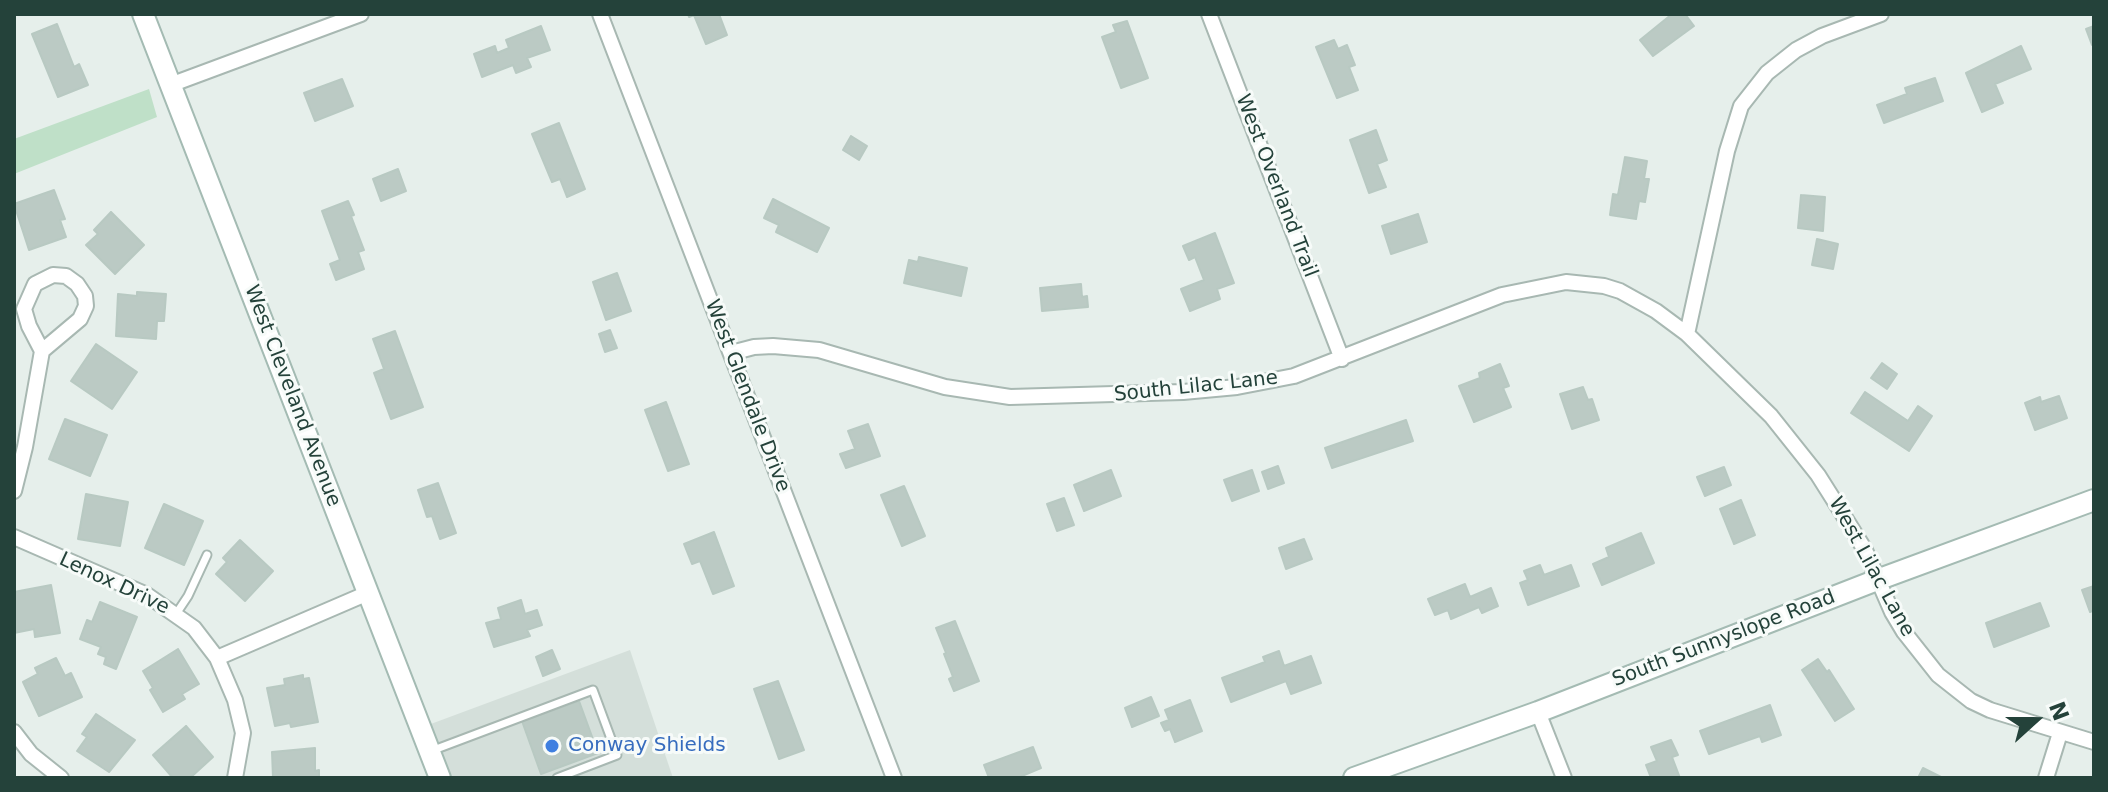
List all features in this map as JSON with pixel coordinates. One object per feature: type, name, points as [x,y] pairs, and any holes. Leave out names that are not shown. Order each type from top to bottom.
[{"type":"main road","name":"West Cleveland Avenue","points":[[143,14],[440,778]]},
{"type":"main road","name":"South Sunnyslope Road","points":[[1354,778],[1538,712],[1877,580],[2094,500]]},
{"type":"street","points":[[170,85],[361,14]]},
{"type":"street","name":"West Glendale Drive","points":[[600,14],[894,778]]},
{"type":"street","name":"West Overland Trail","points":[[1209,14],[1342,359]]},
{"type":"street","points":[[1687,334],[1727,151],[1741,106],[1767,73],[1796,50],[1822,36],[1881,14]]},
{"type":"street","points":[[14,491],[42,351],[24,309],[35,284],[53,275],[66,276],[77,284],[85,296],[86,306],[80,319],[42,351]]},
{"type":"street","name":"South Lilac Lane","points":[[731,353],[773,346],[819,350],[945,387],[1010,397],[1121,396],[1237,387],[1294,376],[1502,295],[1566,282],[1588,283],[1620,291],[1656,311],[1687,334]]},
{"type":"street","name":"West Lilac Lane","points":[[1687,334],[1751,395],[1818,475],[1865,550],[1904,632],[1945,682],[1990,710],[2094,742]]},
{"type":"street","name":"Lenox Drive","points":[[14,537],[147,595],[194,628],[217,658],[235,700],[243,733],[235,778]]},
{"type":"street","points":[[217,658],[368,593]]},
{"type":"street","points":[[1538,712],[1564,778]]},
{"type":"street","points":[[14,732],[31,754],[61,778]]},
{"type":"street","points":[[2046,778],[2060,733]]},
{"type":"lane","points":[[176,614],[207,555]]},
{"type":"lane","points":[[429,752],[593,690],[617,755],[557,778]]},
{"type":"shaded area","points":[[630,650],[673,778],[440,778],[420,728]]},
{"type":"green space","points":[[149,89],[157,117],[14,174],[14,139]]},
{"type":"building","points":[[688,14],[719,14],[727,35],[706,44],[694,15],[689,17]]},
{"type":"building","points":[[1672,14],[1685,14],[1694,26],[1653,56],[1640,40]]},
{"type":"building","points":[[1127,21],[1148,78],[1121,88],[1102,37],[1116,32],[1113,25]]},
{"type":"building","points":[[57,24],[74,67],[79,64],[88,85],[58,97],[32,34]]},
{"type":"building","points":[[541,26],[550,50],[527,58],[531,67],[516,73],[513,65],[482,77],[474,54],[495,46],[497,53],[509,48],[506,40]]},
{"type":"building","points":[[2094,26],[2094,45],[2092,45],[2086,29]]},
{"type":"building","points":[[1334,40],[1338,49],[1347,45],[1355,65],[1349,67],[1358,90],[1337,98],[1316,47]]},
{"type":"building","points":[[2021,46],[2031,69],[1995,84],[2003,103],[1982,112],[1966,73]]},
{"type":"building","points":[[1935,78],[1943,101],[1884,123],[1877,105],[1907,94],[1905,88]]},
{"type":"building","points":[[342,79],[353,106],[315,121],[304,93]]},
{"type":"building","points":[[559,123],[585,189],[567,197],[560,179],[552,182],[532,134]]},
{"type":"building","points":[[1376,130],[1387,160],[1377,164],[1386,187],[1369,193],[1350,140]]},
{"type":"building","points":[[851,136],[867,146],[859,160],[843,150]]},
{"type":"building","points":[[1625,157],[1647,161],[1644,179],[1649,179],[1645,202],[1639,201],[1636,219],[1610,215],[1613,194],[1618,195]]},
{"type":"building","points":[[398,169],[406,191],[381,201],[373,179]]},
{"type":"building","points":[[54,190],[65,219],[60,220],[66,237],[29,250],[14,204]]},
{"type":"building","points":[[1801,195],[1825,197],[1823,231],[1798,228]]},
{"type":"building","points":[[773,199],[829,228],[817,252],[776,232],[779,225],[764,218]]},
{"type":"building","points":[[348,201],[364,250],[358,252],[364,269],[336,280],[330,264],[340,260],[322,211]]},
{"type":"building","points":[[111,212],[144,245],[115,274],[86,245],[98,234],[94,230]]},
{"type":"building","points":[[1418,214],[1427,242],[1391,254],[1382,226]]},
{"type":"building","points":[[1215,233],[1234,283],[1217,289],[1220,299],[1190,311],[1181,289],[1204,280],[1195,257],[1189,260],[1183,246]]},
{"type":"building","points":[[1817,239],[1838,244],[1833,269],[1812,265]]},
{"type":"building","points":[[919,257],[967,268],[961,296],[904,283],[909,260],[918,262]]},
{"type":"building","points":[[617,273],[631,311],[606,320],[593,282]]},
{"type":"building","points":[[1081,284],[1082,297],[1087,296],[1088,307],[1042,311],[1040,288]]},
{"type":"building","points":[[137,292],[166,294],[164,321],[157,321],[156,339],[116,336],[118,294],[137,296]]},
{"type":"building","points":[[610,330],[617,348],[605,352],[599,334]]},
{"type":"building","points":[[395,331],[423,407],[391,419],[374,373],[384,369],[373,339]]},
{"type":"building","points":[[96,344],[137,372],[112,409],[71,381]]},
{"type":"building","points":[[1882,363],[1897,374],[1887,389],[1871,378]]},
{"type":"building","points":[[1500,364],[1509,386],[1503,388],[1511,407],[1474,422],[1459,386],[1480,378],[1479,373]]},
{"type":"building","points":[[1583,387],[1588,400],[1592,399],[1599,420],[1572,429],[1560,394]]},
{"type":"building","points":[[1865,392],[1908,421],[1918,406],[1932,416],[1909,451],[1851,413]]},
{"type":"building","points":[[2059,396],[2067,418],[2035,430],[2025,403],[2040,397],[2041,402]]},
{"type":"building","points":[[666,402],[689,464],[668,471],[645,410]]},
{"type":"building","points":[[65,419],[107,435],[90,476],[49,459]]},
{"type":"building","points":[[1406,420],[1413,441],[1332,468],[1325,448]]},
{"type":"building","points":[[868,424],[880,456],[846,468],[840,454],[855,449],[848,431]]},
{"type":"building","points":[[1278,466],[1284,483],[1268,489],[1262,472]]},
{"type":"building","points":[[1724,467],[1731,485],[1705,496],[1697,477]]},
{"type":"building","points":[[1111,470],[1121,496],[1084,511],[1074,485]]},
{"type":"building","points":[[1252,470],[1259,491],[1232,501],[1224,480]]},
{"type":"building","points":[[438,483],[456,533],[440,539],[432,516],[427,517],[418,490]]},
{"type":"building","points":[[904,486],[925,536],[902,546],[881,495]]},
{"type":"building","points":[[86,494],[128,502],[120,546],[78,539]]},
{"type":"building","points":[[1064,498],[1074,525],[1057,531],[1047,504]]},
{"type":"building","points":[[1741,500],[1755,535],[1734,544],[1720,509]]},
{"type":"building","points":[[164,504],[203,521],[184,565],[145,548]]},
{"type":"building","points":[[714,532],[734,586],[713,594],[700,561],[692,564],[684,544]]},
{"type":"building","points":[[1641,533],[1654,563],[1602,585],[1593,564],[1609,557],[1606,548]]},
{"type":"building","points":[[1304,539],[1312,559],[1286,569],[1279,548]]},
{"type":"building","points":[[240,540],[273,571],[245,601],[216,574],[227,562],[223,558]]},
{"type":"building","points":[[1540,565],[1544,575],[1571,565],[1579,586],[1528,605],[1520,583],[1528,580],[1524,571]]},
{"type":"building","points":[[1465,584],[1470,597],[1491,588],[1498,606],[1482,613],[1479,607],[1451,619],[1448,610],[1435,615],[1428,599]]},
{"type":"building","points":[[51,585],[60,633],[35,637],[34,629],[14,633],[14,592]]},
{"type":"building","points":[[2094,586],[2094,610],[2090,612],[2082,590]]},
{"type":"building","points":[[521,600],[525,614],[537,610],[542,625],[527,630],[530,636],[494,647],[486,623],[501,619],[498,608]]},
{"type":"building","points":[[100,602],[137,617],[116,669],[104,664],[106,657],[98,654],[101,647],[80,639],[87,620],[92,622]]},
{"type":"building","points":[[2040,603],[2049,626],[1994,647],[1986,623]]},
{"type":"building","points":[[955,621],[979,681],[954,691],[949,679],[953,677],[936,628]]},
{"type":"building","points":[[178,649],[199,684],[182,694],[185,699],[163,712],[143,671]]},
{"type":"building","points":[[552,650],[560,669],[543,676],[536,657]]},
{"type":"building","points":[[1279,651],[1284,666],[1311,656],[1321,683],[1291,694],[1286,681],[1231,702],[1222,678],[1265,662],[1263,657]]},
{"type":"building","points":[[56,658],[65,676],[71,673],[82,697],[39,716],[23,682],[38,674],[35,668]]},
{"type":"building","points":[[1818,659],[1827,672],[1829,670],[1854,709],[1835,721],[1802,670]]},
{"type":"building","points":[[303,675],[303,679],[309,678],[318,722],[291,727],[290,723],[275,726],[267,688],[285,685],[284,679]]},
{"type":"building","points":[[778,681],[804,750],[779,759],[754,689]]},
{"type":"building","points":[[1151,697],[1159,716],[1132,727],[1125,708]]},
{"type":"building","points":[[1190,700],[1202,731],[1175,742],[1170,729],[1165,731],[1161,723],[1169,720],[1165,710]]},
{"type":"building","points":[[579,701],[598,753],[541,774],[522,721]]},
{"type":"building","points":[[1770,705],[1781,735],[1762,742],[1760,736],[1709,754],[1700,731]]},
{"type":"building","points":[[96,714],[135,740],[109,772],[77,751],[87,737],[82,734]]},
{"type":"building","points":[[186,726],[213,757],[190,778],[173,778],[153,755]]},
{"type":"building","points":[[1671,740],[1678,755],[1672,757],[1680,778],[1651,778],[1646,765],[1657,761],[1651,747]]},
{"type":"building","points":[[1033,747],[1041,768],[1017,778],[989,778],[984,765]]},
{"type":"building","points":[[315,748],[315,771],[319,770],[319,778],[273,778],[272,752]]},
{"type":"building","points":[[1923,768],[1943,778],[1918,778]]},
{"type":"place","name":"Conway Shields","points":[[552,746]]}]
